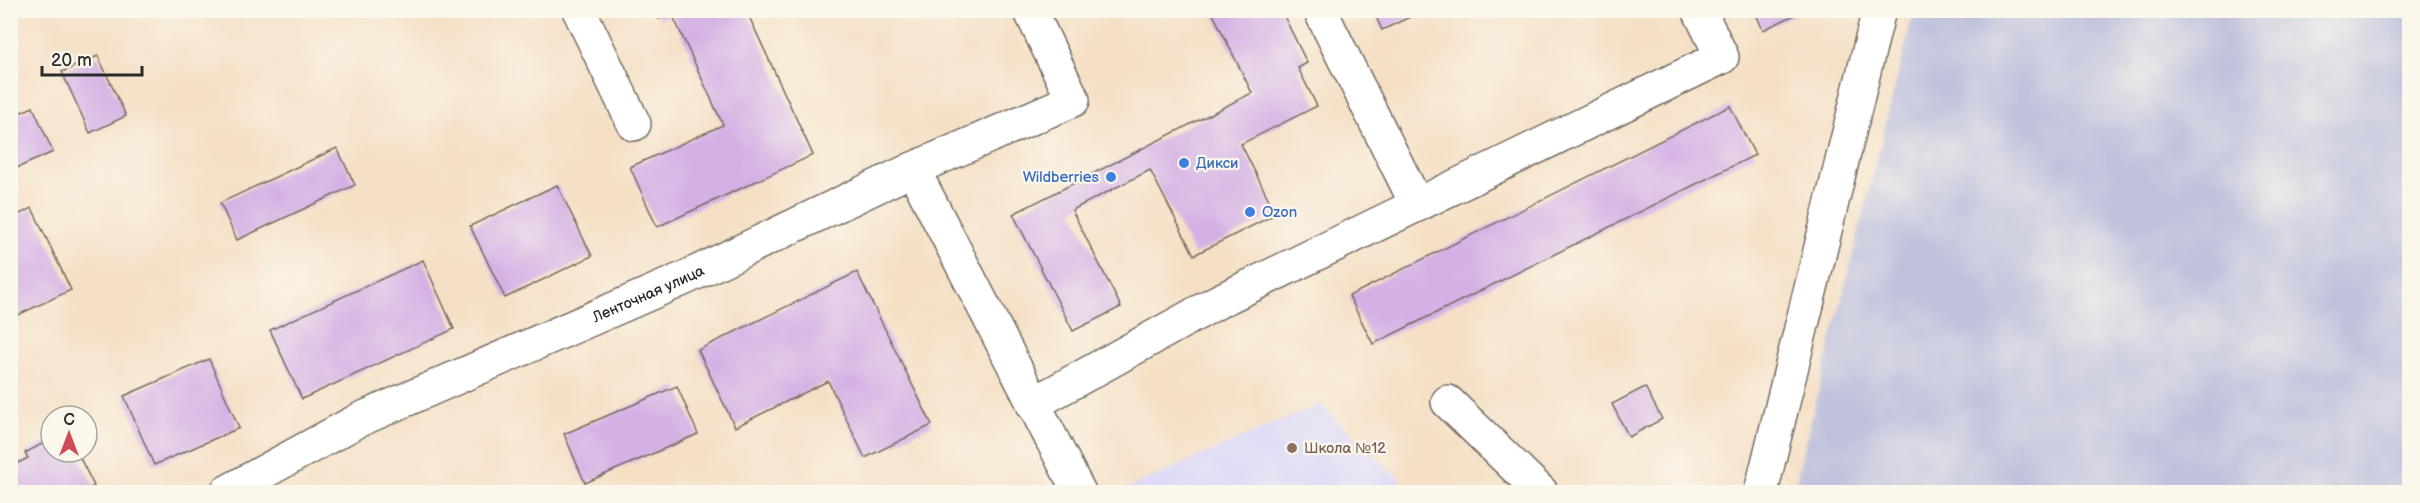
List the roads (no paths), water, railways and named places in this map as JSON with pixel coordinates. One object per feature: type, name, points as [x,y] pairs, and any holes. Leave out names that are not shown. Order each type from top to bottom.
[{"type":"street","points":[[579,10],[634,124]]},
{"type":"street","name":"Ленточная улица","points":[[227,492],[359,420],[685,278],[914,169],[1073,100],[1030,10]]},
{"type":"street","points":[[1320,10],[1418,205]]},
{"type":"street","points":[[1033,405],[1219,301],[1722,57],[1699,10]]},
{"type":"street","points":[[1761,492],[1879,10]]},
{"type":"street","points":[[914,169],[1078,492]]},
{"type":"street","points":[[1448,402],[1541,492]]},
{"type":"place","name":"Дикси","points":[[1184,163]]},
{"type":"place","name":"Wildberries","points":[[1111,177]]},
{"type":"place","name":"Ozon","points":[[1250,212]]},
{"type":"place","name":"Школа №12","points":[[1292,448]]}]
